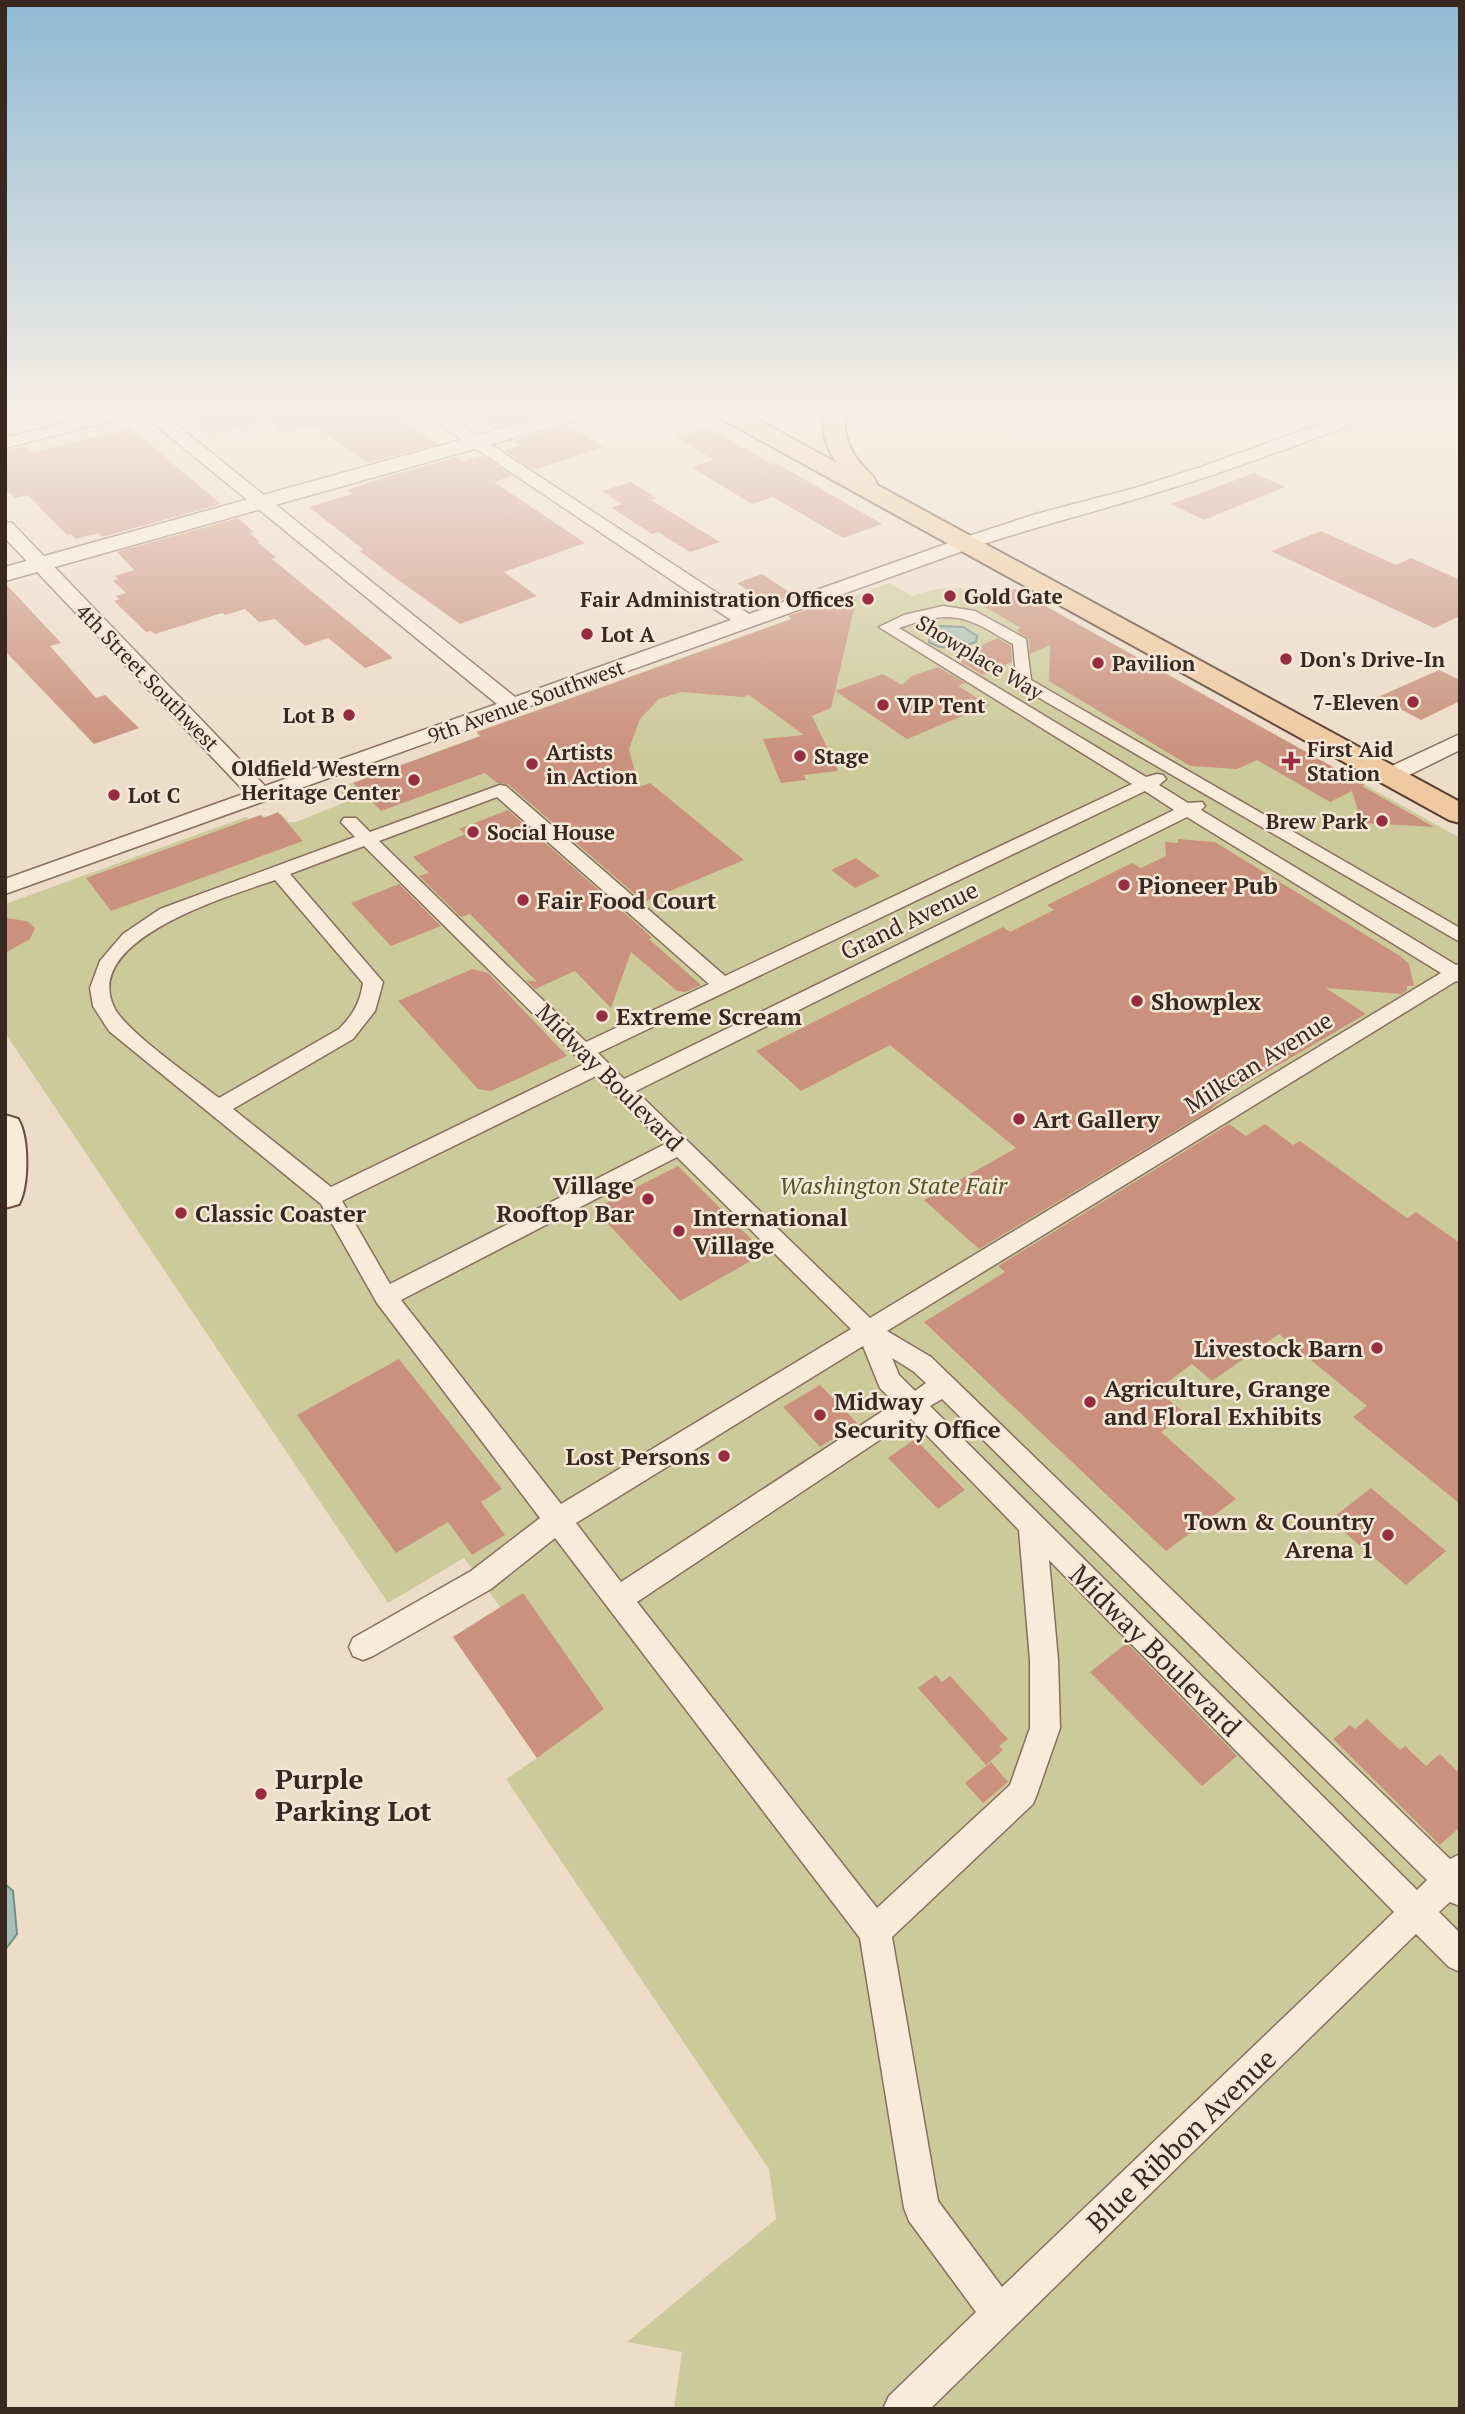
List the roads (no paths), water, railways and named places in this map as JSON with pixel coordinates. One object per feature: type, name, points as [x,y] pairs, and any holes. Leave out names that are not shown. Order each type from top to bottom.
[{"type":"main road","points":[[930,523],[1460,814]]},
{"type":"main road","points":[[5,1128],[5,1194]]},
{"type":"street","points":[[5,574],[187,523]]},
{"type":"street","points":[[287,523],[513,706]]},
{"type":"street","points":[[596,523],[747,622]]},
{"type":"street","name":"9th Avenue Southwest","points":[[5,887],[1028,523]]},
{"type":"street","name":"4th Street Southwest","points":[[5,527],[261,796]]},
{"type":"street","name":"Showplace Way","points":[[1458,973],[887,627],[928,611],[952,610],[975,615],[1021,642],[1023,682],[1460,936]]},
{"type":"street","points":[[1389,776],[1460,741]]},
{"type":"street","name":"Grand Avenue","points":[[329,1198],[591,1059],[723,985],[1175,770]]},
{"type":"street","points":[[723,985],[500,790],[167,913],[146,925],[113,954],[101,979],[102,1004],[116,1026],[329,1198],[385,1297],[875,1931],[922,2207],[1000,2314]]},
{"type":"street","name":"Grand Avenue","points":[[622,1089],[1217,795]]},
{"type":"street","name":"Midway Boulevard","points":[[351,822],[869,1332],[922,1364],[1456,1880]]},
{"type":"street","points":[[219,1108],[346,1034],[363,1018],[372,1000],[373,982],[279,873]]},
{"type":"street","name":"Milkcan Avenue","points":[[363,1647],[481,1580],[558,1520],[1458,973]]},
{"type":"street","points":[[385,1297],[680,1146]]},
{"type":"street","name":"Midway Boulevard","points":[[869,1332],[889,1381],[1460,1956]]},
{"type":"street","points":[[618,1598],[943,1385]]},
{"type":"street","points":[[875,1931],[1022,1794],[1045,1728],[1044,1660],[1032,1525]]},
{"type":"street","name":"Blue Ribbon Avenue","points":[[902,2409],[1417,1913],[1456,1880]]},
{"type":"place","name":"Gold Gate","points":[[950,596]]},
{"type":"place","name":"Fair Administration Offices","points":[[868,599]]},
{"type":"place","name":"Lot A","points":[[587,634]]},
{"type":"place","name":"Don's Drive-In","points":[[1286,659]]},
{"type":"place","name":"Pavilion","points":[[1098,663]]},
{"type":"place","name":"7-Eleven","points":[[1413,702]]},
{"type":"place","name":"VIP Tent","points":[[883,705]]},
{"type":"place","name":"Lot B","points":[[349,715]]},
{"type":"place","name":"Stage","points":[[800,756]]},
{"type":"place","name":"First Aid Station","points":[[1291,761]]},
{"type":"place","name":"Artists in Action","points":[[532,764]]},
{"type":"place","name":"Oldfield Western Heritage Center","points":[[414,780]]},
{"type":"place","name":"Lot C","points":[[114,795]]},
{"type":"place","name":"Brew Park","points":[[1382,821]]},
{"type":"place","name":"Social House","points":[[473,832]]},
{"type":"place","name":"Pioneer Pub","points":[[1124,885]]},
{"type":"place","name":"Fair Food Court","points":[[523,900]]},
{"type":"place","name":"Showplex","points":[[1137,1001]]},
{"type":"place","name":"Extreme Scream","points":[[602,1016]]},
{"type":"place","name":"Art Gallery","points":[[1019,1119]]},
{"type":"place","name":"Village Rooftop Bar","points":[[648,1199]]},
{"type":"place","name":"Classic Coaster","points":[[181,1213]]},
{"type":"place","name":"International Village","points":[[679,1231]]},
{"type":"place","name":"Livestock Barn","points":[[1377,1348]]},
{"type":"place","name":"Agriculture, Grange and Floral Exhibits","points":[[1090,1402]]},
{"type":"place","name":"Midway Security Office","points":[[820,1415]]},
{"type":"place","name":"Lost Persons","points":[[724,1456]]},
{"type":"place","name":"Town & Country Arena 1","points":[[1388,1535]]},
{"type":"place","name":"Purple Parking Lot","points":[[261,1794]]},
{"type":"park label","name":"Washington State Fair","points":[[893,1185]]}]
